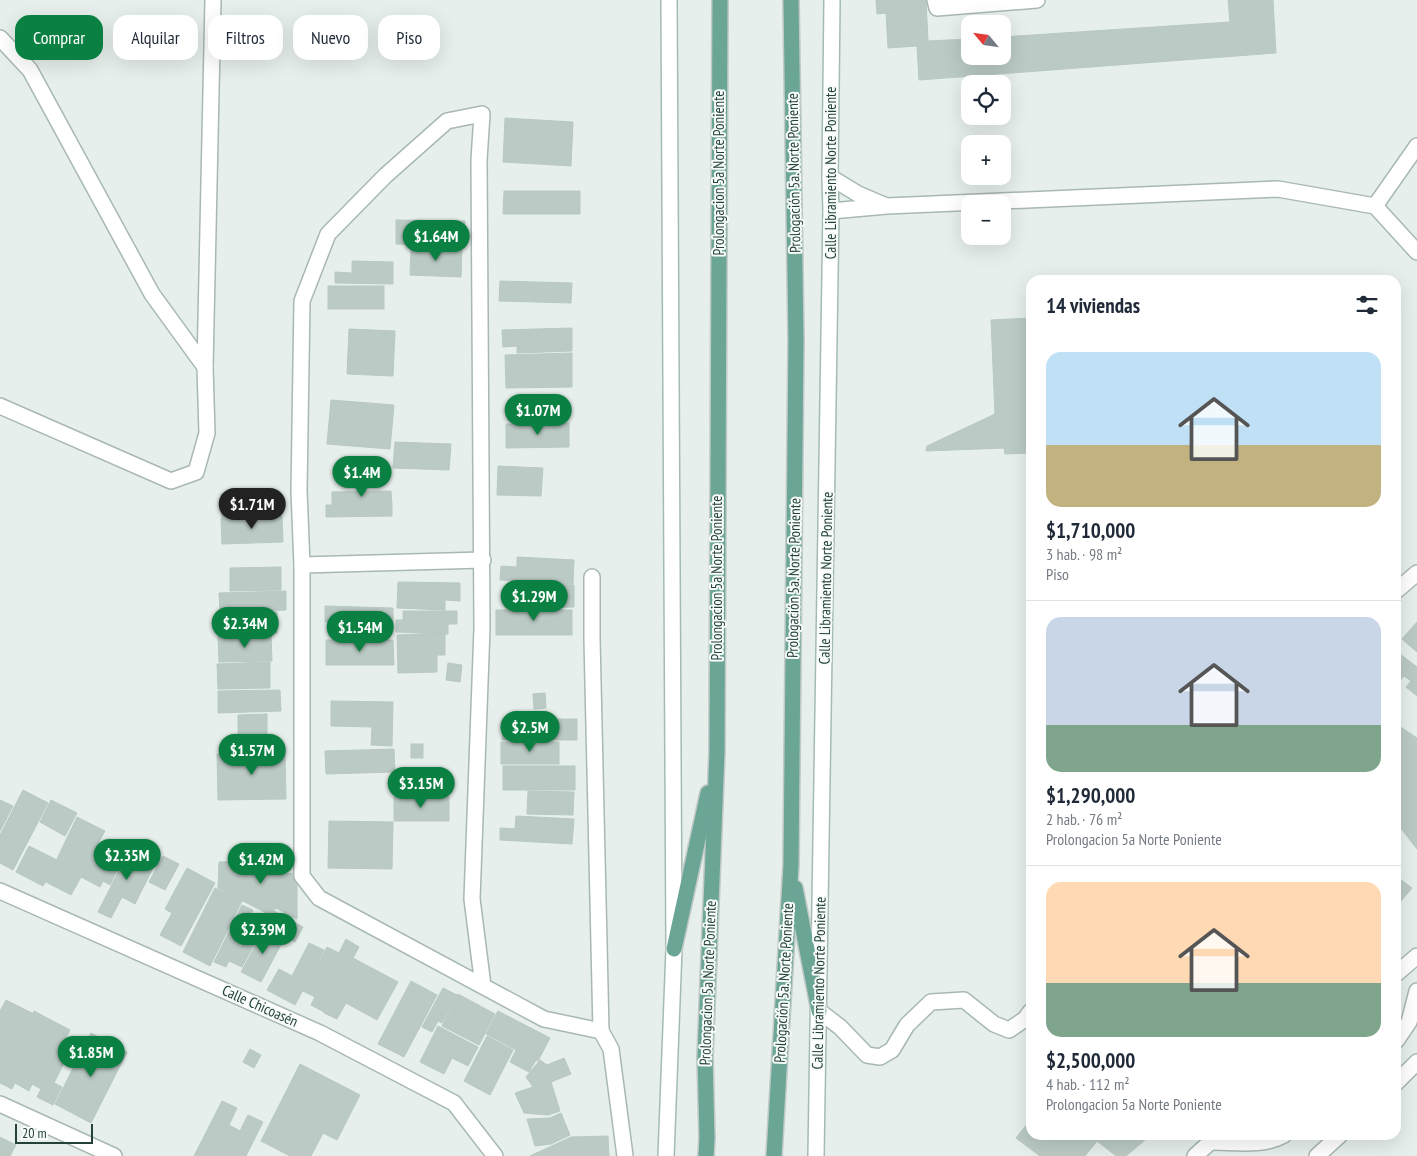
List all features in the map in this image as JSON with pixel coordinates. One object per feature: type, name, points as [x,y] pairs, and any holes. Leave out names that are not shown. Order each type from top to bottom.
[{"type":"main road","name":"Prolongacion 5a Norte Poniente","points":[[706,1156],[708,1138],[705,1057],[717,752],[720,0]]},
{"type":"main road","name":"Prologación 5a. Norte Poniente","points":[[774,1156],[791,865],[796,350],[791,0]]},
{"type":"main road","points":[[674,949],[717,752]]},
{"type":"main road","points":[[791,865],[819,1012]]},
{"type":"street","points":[[0,406],[171,481],[196,472],[207,433],[205,367],[213,0]]},
{"type":"street","points":[[666,1156],[674,949],[669,0]]},
{"type":"street","name":"Calle Libramiento Norte Poniente","points":[[816,1156],[831,211],[832,0]]},
{"type":"street","points":[[935,0],[937,8],[1037,0]]},
{"type":"street","points":[[0,38],[30,70],[152,294],[205,367]]},
{"type":"street","points":[[483,986],[472,899],[483,560],[479,160],[482,114],[446,121],[385,176],[328,234],[302,302],[299,491],[302,565],[302,876],[320,898],[544,1019],[601,1031]]},
{"type":"street","points":[[1374,206],[1417,146]]},
{"type":"street","points":[[830,177],[858,194],[888,206]]},
{"type":"street","points":[[831,211],[888,206],[1278,189],[1374,206],[1417,252]]},
{"type":"street","points":[[302,565],[483,560]]},
{"type":"street","points":[[1401,587],[1417,574]]},
{"type":"street","points":[[592,577],[601,1031],[611,1049],[625,1156]]},
{"type":"street","name":"Calle Chicoasén","points":[[0,890],[320,1033],[454,1103],[495,1156]]},
{"type":"street","points":[[1401,970],[1417,956]]},
{"type":"street","points":[[1401,1034],[1409,1022],[1417,991]]},
{"type":"street","points":[[819,1012],[840,1027],[867,1055],[880,1057],[892,1050],[907,1025],[931,1002],[964,1000],[994,1024],[1008,1030],[1026,1018]]},
{"type":"street","points":[[1401,1078],[1417,1062]]},
{"type":"street","points":[[0,1104],[114,1156]]},
{"type":"street","points":[[1195,1156],[1212,1140]]},
{"type":"street","points":[[1236,1140],[1259,1142],[1275,1140]]},
{"type":"street","points":[[1317,1156],[1335,1140]]},
{"type":"building","points":[[876,0],[926,0],[928,41],[961,39],[961,65],[1011,65],[1011,36],[1230,22],[1228,0],[1273,0],[1276,53],[985,75],[961,75],[961,77],[919,80],[917,46],[888,48],[886,13],[877,14]]},
{"type":"building","points":[[505,118],[573,122],[571,166],[503,162]]},
{"type":"building","points":[[504,191],[580,191],[580,214],[503,214]]},
{"type":"building","points":[[396,220],[465,221],[464,245],[396,244]]},
{"type":"building","points":[[411,248],[462,249],[461,277],[410,275]]},
{"type":"building","points":[[352,261],[393,262],[393,284],[335,283],[335,272],[352,273]]},
{"type":"building","points":[[500,281],[572,283],[571,303],[499,301]]},
{"type":"building","points":[[328,286],[384,286],[384,309],[328,309]]},
{"type":"building","points":[[1026,318],[1026,453],[1005,454],[1004,448],[926,451],[927,446],[995,414],[991,320]]},
{"type":"building","points":[[572,328],[572,351],[517,353],[517,346],[503,347],[502,330]]},
{"type":"building","points":[[349,329],[395,331],[393,376],[347,374]]},
{"type":"building","points":[[572,353],[572,387],[506,388],[505,355]]},
{"type":"building","points":[[331,400],[394,405],[390,449],[327,444]]},
{"type":"building","points":[[569,423],[569,447],[506,448],[506,424]]},
{"type":"building","points":[[395,442],[451,444],[449,470],[393,468]]},
{"type":"building","points":[[498,466],[543,468],[541,496],[497,495]]},
{"type":"building","points":[[391,491],[392,505],[332,505],[332,492]]},
{"type":"building","points":[[264,493],[265,516],[222,517],[221,494]]},
{"type":"building","points":[[326,505],[392,505],[392,516],[326,517]]},
{"type":"building","points":[[282,516],[283,542],[222,544],[221,518]]},
{"type":"building","points":[[517,557],[574,560],[573,584],[500,580],[501,566],[517,567]]},
{"type":"building","points":[[281,567],[281,590],[230,591],[230,568]]},
{"type":"building","points":[[398,582],[460,583],[460,601],[445,600],[445,610],[397,608]]},
{"type":"building","points":[[511,582],[574,585],[574,607],[512,608]]},
{"type":"building","points":[[286,591],[286,610],[220,612],[219,593]]},
{"type":"building","points":[[325,606],[393,608],[393,624],[386,623],[386,636],[341,635],[342,622],[325,622]]},
{"type":"building","points":[[496,610],[572,610],[572,635],[496,635]]},
{"type":"building","points":[[403,611],[457,611],[457,624],[448,624],[448,634],[396,632],[396,620],[403,620]]},
{"type":"building","points":[[277,612],[277,633],[218,634],[218,614]]},
{"type":"building","points":[[1417,622],[1417,652],[1402,639]]},
{"type":"building","points":[[445,633],[445,655],[437,655],[437,672],[398,673],[397,635]]},
{"type":"building","points":[[271,635],[272,661],[219,662],[218,636]]},
{"type":"building","points":[[326,640],[393,640],[394,665],[326,665]]},
{"type":"building","points":[[1401,655],[1417,667],[1417,696],[1406,687],[1411,681],[1404,676],[1401,679]]},
{"type":"building","points":[[270,662],[270,688],[218,689],[217,664]]},
{"type":"building","points":[[448,663],[462,665],[460,682],[446,680]]},
{"type":"building","points":[[280,690],[281,711],[218,713],[218,691]]},
{"type":"building","points":[[545,693],[546,708],[534,709],[533,694]]},
{"type":"building","points":[[331,701],[393,702],[392,746],[371,745],[372,727],[331,726]]},
{"type":"building","points":[[267,714],[267,742],[238,742],[238,715]]},
{"type":"building","points":[[503,719],[577,719],[577,740],[502,740]]},
{"type":"building","points":[[1401,727],[1417,738],[1417,849],[1401,828]]},
{"type":"building","points":[[501,742],[559,742],[559,764],[501,764]]},
{"type":"building","points":[[411,744],[423,744],[423,758],[411,758]]},
{"type":"building","points":[[394,749],[395,772],[326,774],[325,751]]},
{"type":"building","points":[[285,753],[286,799],[218,800],[217,754]]},
{"type":"building","points":[[503,766],[575,766],[575,790],[503,790]]},
{"type":"building","points":[[23,790],[48,803],[13,870],[0,863],[0,835]]},
{"type":"building","points":[[528,791],[574,792],[573,815],[527,814]]},
{"type":"building","points":[[394,797],[449,797],[449,821],[394,821]]},
{"type":"building","points":[[0,800],[13,806],[0,831]]},
{"type":"building","points":[[51,800],[77,813],[65,836],[40,822]]},
{"type":"building","points":[[516,816],[574,819],[573,832],[515,829]]},
{"type":"building","points":[[77,817],[105,831],[94,850],[106,857],[111,848],[125,855],[110,885],[103,881],[100,887],[81,877],[71,895],[46,882]]},
{"type":"building","points":[[329,821],[393,822],[392,869],[328,868]]},
{"type":"building","points":[[500,828],[573,832],[572,844],[500,840]]},
{"type":"building","points":[[133,843],[146,850],[140,861],[153,868],[135,904],[122,897],[111,918],[98,912]]},
{"type":"building","points":[[29,846],[57,860],[43,886],[16,872]]},
{"type":"building","points":[[163,856],[179,864],[165,890],[149,882]]},
{"type":"building","points":[[282,860],[283,874],[297,873],[297,919],[276,908],[270,915],[218,888],[219,862]]},
{"type":"building","points":[[187,868],[215,883],[181,946],[160,935],[172,913],[165,909]]},
{"type":"building","points":[[1401,880],[1412,888],[1401,901]]},
{"type":"building","points":[[215,888],[242,901],[210,966],[183,952]]},
{"type":"building","points":[[242,905],[253,910],[247,922],[262,930],[242,967],[229,961],[226,967],[214,962]]},
{"type":"building","points":[[274,911],[303,927],[295,942],[265,926]]},
{"type":"building","points":[[265,928],[284,939],[261,982],[241,972]]},
{"type":"building","points":[[346,939],[359,947],[324,1012],[311,1005],[315,997],[303,991],[327,947],[339,953]]},
{"type":"building","points":[[309,943],[324,950],[295,1005],[267,990],[279,969],[292,976]]},
{"type":"building","points":[[353,958],[398,982],[377,1020],[346,1003],[337,1019],[324,1013]]},
{"type":"building","points":[[411,981],[437,995],[404,1057],[378,1044]]},
{"type":"building","points":[[443,988],[457,995],[442,1023],[438,1021],[432,1032],[422,1027]]},
{"type":"building","points":[[458,994],[495,1014],[479,1045],[442,1026]]},
{"type":"building","points":[[6,1000],[32,1013],[0,1075],[0,1011]]},
{"type":"building","points":[[34,1011],[70,1030],[57,1055],[66,1059],[54,1083],[62,1087],[53,1105],[37,1097],[41,1089],[32,1084],[29,1091],[15,1083],[12,1089],[0,1083],[0,1076]]},
{"type":"building","points":[[498,1011],[550,1038],[538,1061],[536,1060],[529,1072],[510,1062],[516,1050],[486,1034]]},
{"type":"building","points":[[438,1026],[478,1047],[468,1066],[452,1058],[444,1074],[420,1062]]},
{"type":"building","points":[[91,1033],[127,1052],[91,1123],[55,1104]]},
{"type":"building","points":[[487,1036],[513,1050],[490,1095],[464,1081]]},
{"type":"building","points":[[250,1049],[261,1055],[254,1068],[243,1062]]},
{"type":"building","points":[[564,1058],[571,1074],[551,1082],[560,1111],[548,1115],[524,1113],[515,1093],[533,1087],[526,1077],[540,1060],[547,1065]]},
{"type":"building","points":[[300,1064],[360,1095],[337,1140],[323,1133],[311,1156],[290,1156],[261,1141]]},
{"type":"building","points":[[222,1101],[237,1108],[229,1125],[240,1131],[248,1115],[263,1122],[246,1156],[194,1156]]},
{"type":"building","points":[[561,1113],[570,1135],[551,1144],[535,1146],[527,1119],[550,1118]]},
{"type":"building","points":[[1026,1125],[1026,1140],[1145,1140],[1126,1156],[1116,1156],[1097,1141],[1085,1156],[1040,1156],[1016,1138]]},
{"type":"building","points":[[608,1136],[609,1156],[530,1156],[571,1137]]},
{"type":"building","points":[[0,1137],[16,1145],[10,1156],[0,1156]]}]
